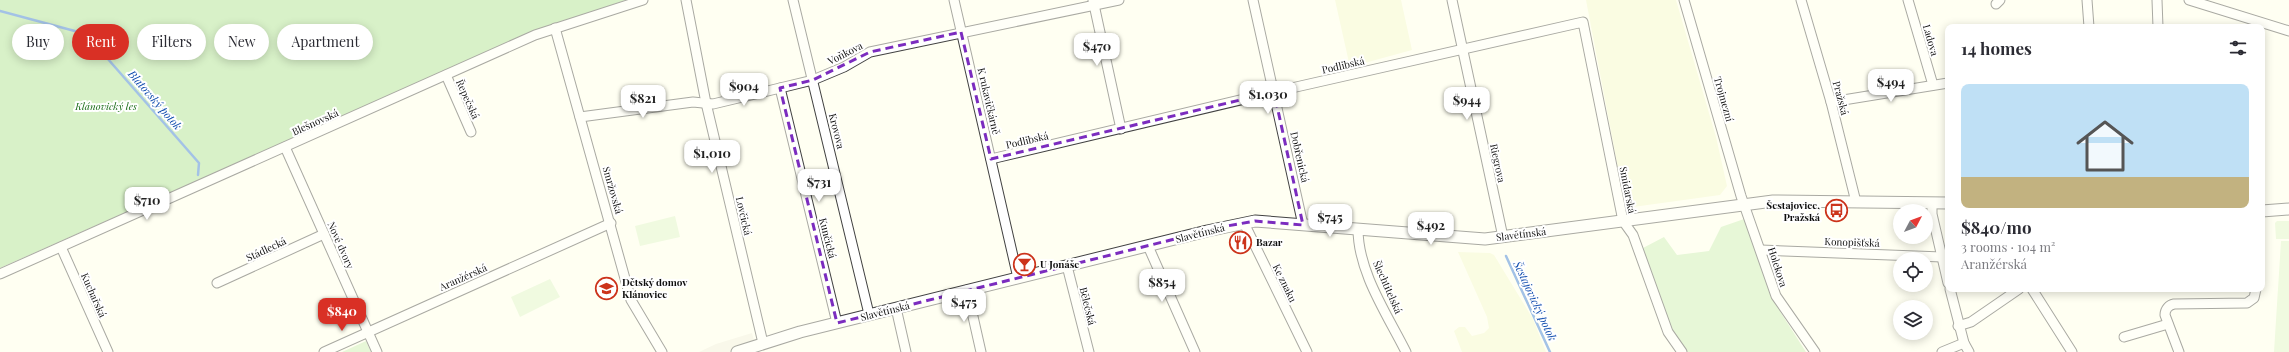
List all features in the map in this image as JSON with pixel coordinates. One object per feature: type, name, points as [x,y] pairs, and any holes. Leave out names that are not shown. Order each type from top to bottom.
[{"type":"street","name":"Blešnovská","points":[[0,274],[446,75],[555,28],[643,0]]},
{"type":"street","name":"Lovčická","points":[[686,0],[706,103],[763,343]]},
{"type":"street","name":"Krovova","points":[[793,0],[869,314]]},
{"type":"street","name":"K rukavičkárně","points":[[954,0],[1018,278]]},
{"type":"street","name":"Voňkova","points":[[580,118],[693,102],[713,104],[813,80],[844,67],[870,52],[1094,3],[1119,0]]},
{"type":"street","name":"Dobřenická","points":[[1254,0],[1304,225]]},
{"type":"street","name":"Riegrova","points":[[1452,0],[1503,237]]},
{"type":"street","name":"Trojmezní","points":[[1684,0],[1741,196],[1745,204]]},
{"type":"street","name":"Pražská","points":[[1801,0],[1831,102],[1856,202]]},
{"type":"street","name":"Ladova","points":[[1908,0],[1933,85]]},
{"type":"street","points":[[2087,0],[2089,24]]},
{"type":"street","points":[[2157,0],[2158,24]]},
{"type":"street","points":[[2189,0],[2213,4],[2289,31]]},
{"type":"street","points":[[1094,3],[1121,129]]},
{"type":"street","name":"Podlibská","points":[[991,159],[1274,92],[1583,22]]},
{"type":"street","name":"Smidarská","points":[[1583,22],[1623,221],[1633,235],[1668,332],[1682,352]]},
{"type":"street","name":"Smržovská","points":[[555,28],[611,223],[631,300],[662,352]]},
{"type":"street","name":"Řepečská","points":[[446,75],[471,132]]},
{"type":"street","points":[[1831,102],[1945,83]]},
{"type":"street","name":"Kunčická","points":[[780,88],[837,322]]},
{"type":"street","name":"Nové dvory","points":[[285,147],[377,352]]},
{"type":"street","name":"Slavětínská","points":[[737,352],[837,322],[1255,221],[1485,239],[1745,204],[1781,201],[1945,203]]},
{"type":"street","points":[[1932,203],[1932,214],[1945,270]]},
{"type":"street","name":"Holekova","points":[[1745,204],[1776,296],[1815,352]]},
{"type":"street","points":[[2265,211],[2289,209]]},
{"type":"street","name":"Aranžérská","points":[[324,352],[611,223]]},
{"type":"street","name":"Ke znaku","points":[[1244,223],[1307,352]]},
{"type":"street","name":"Šlechtitelská","points":[[1358,229],[1358,242],[1370,280],[1406,352]]},
{"type":"street","name":"Stádlecká","points":[[217,283],[324,234]]},
{"type":"street","points":[[1148,246],[1195,352]]},
{"type":"street","name":"Kuchařská","points":[[61,247],[108,352]]},
{"type":"street","name":"Konopišťská","points":[[1761,250],[1942,257]]},
{"type":"street","name":"Bělečská","points":[[1067,266],[1089,352]]},
{"type":"street","points":[[967,290],[981,352]]},
{"type":"street","points":[[1951,292],[1958,326],[1969,352]]},
{"type":"street","points":[[1958,326],[1971,322],[2015,292]]},
{"type":"street","points":[[2034,292],[2072,352]]},
{"type":"street","points":[[2179,352],[2165,312],[2172,305],[2247,303],[2254,298],[2255,292]]},
{"type":"street","points":[[896,308],[906,352]]},
{"type":"street","points":[[2124,337],[2168,324]]},
{"type":"street","points":[[1942,352],[1964,343]]},
{"type":"highlighted area","points":[[961,32],[991,159],[1274,92],[1303,225],[1255,221],[1227,226],[837,323],[780,88],[813,80],[870,52]]},
{"type":"green space","name":"Klánovický les","points":[[0,0],[626,0],[536,31],[0,268]]},
{"type":"green space","points":[[1335,0],[1401,0],[1412,50],[1350,67]]},
{"type":"green space","points":[[1586,0],[1676,0],[1716,137],[1727,186],[1720,195],[1633,207],[1625,205]]},
{"type":"green space","points":[[675,216],[680,237],[640,246],[635,226]]},
{"type":"green space","points":[[1747,218],[1781,313],[1806,352],[1685,352],[1674,335],[1643,248],[1664,237],[1677,255],[1709,251],[1721,227]]},
{"type":"green space","points":[[2277,221],[2289,221],[2289,239],[2276,239],[2275,223]]},
{"type":"green space","points":[[2281,241],[2289,241],[2289,352],[2274,352]]},
{"type":"green space","points":[[1458,252],[1490,253],[1494,255],[1533,319],[1546,352],[1462,352],[1454,331],[1459,327],[1465,327],[1472,336],[1484,333],[1489,328],[1487,317]]},
{"type":"green space","points":[[550,279],[560,297],[520,317],[511,297]]},
{"type":"green space","points":[[366,341],[371,352],[342,352]]},
{"type":"shaded area","points":[[752,333],[757,352],[699,352],[716,344]]},
{"type":"waterway","name":"Blatovský potok","points":[[0,11],[86,34],[199,163],[198,175]]},
{"type":"waterway","name":"Šestajovický potok","points":[[1506,256],[1550,352]]},
{"type":"place","name":"Šestajovice, Pražská","points":[[1836,211]]},
{"type":"place","name":"Bazar","points":[[1240,242]]},
{"type":"place","name":"U Jonáše","points":[[1025,264]]},
{"type":"place","name":"Dětský domov Klánovice","points":[[606,288]]}]
